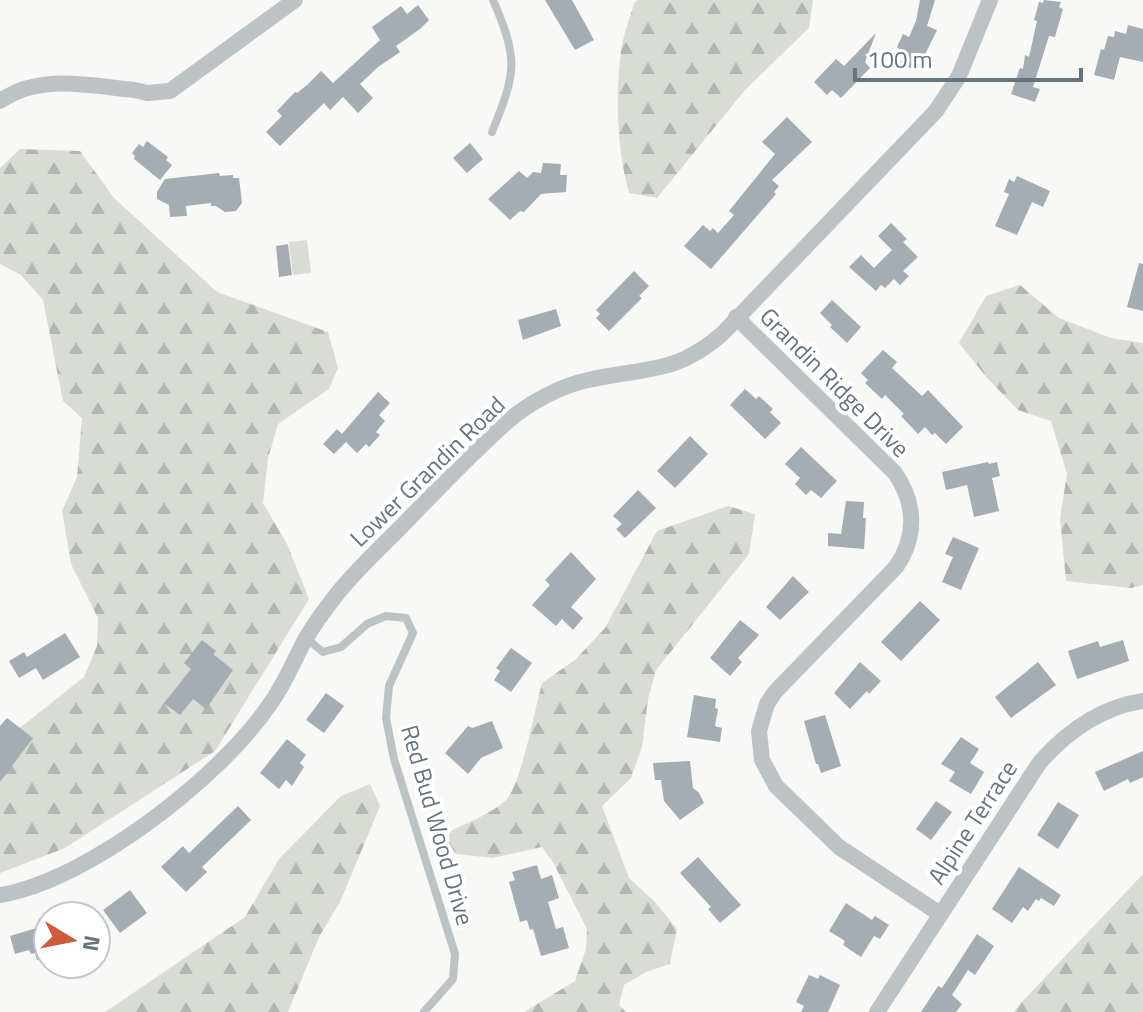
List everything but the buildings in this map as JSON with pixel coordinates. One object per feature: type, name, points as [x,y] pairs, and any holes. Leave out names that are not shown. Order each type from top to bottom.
[{"type":"street","points":[[0,101],[25,87],[54,83],[147,93],[170,91],[295,0]]},
{"type":"street","name":"Lower Grandin Road","points":[[0,895],[43,884],[73,868],[156,816],[205,778],[249,733],[270,706],[306,638],[340,590],[510,420],[534,403],[587,380],[668,367],[688,359],[714,341],[936,111],[959,76],[990,0]]},
{"type":"street","name":"Grandin Ridge Drive","points":[[736,317],[895,473],[909,499],[912,513],[909,542],[896,567],[775,692],[767,704],[759,731],[762,760],[776,786],[839,847],[940,914]]},
{"type":"street","name":"Alpine Terrace","points":[[877,1012],[1040,762],[1054,746],[1097,716],[1143,701]]},
{"type":"lane","points":[[492,132],[508,92],[513,55],[493,0]]},
{"type":"lane","name":"Red Bud Wood Drive","points":[[306,638],[323,652],[341,647],[367,624],[386,616],[406,618],[413,633],[389,686],[386,718],[394,759],[455,954],[453,979],[424,1012]]},
{"type":"green space","points":[[638,0],[813,0],[809,28],[745,90],[657,198],[629,193],[620,141],[618,86],[621,51],[634,3]]},
{"type":"green space","points":[[20,149],[80,151],[114,198],[217,292],[328,332],[338,368],[329,389],[278,424],[268,458],[263,503],[287,544],[309,599],[215,751],[65,848],[0,873],[0,736],[16,731],[84,677],[97,646],[98,618],[71,564],[62,511],[77,477],[82,418],[63,401],[43,300],[21,275],[0,264],[0,168]]},
{"type":"green space","points":[[307,240],[311,273],[293,275],[289,242]]},
{"type":"green space","points":[[1020,285],[1059,318],[1111,338],[1143,343],[1143,585],[1131,588],[1066,581],[1060,518],[1067,474],[1051,421],[1018,410],[959,343],[986,296]]},
{"type":"green space","points":[[728,506],[755,514],[749,554],[656,670],[648,699],[642,747],[631,778],[602,806],[629,878],[654,901],[677,929],[670,964],[646,972],[624,985],[619,1005],[626,1012],[524,1012],[575,981],[586,949],[587,929],[542,847],[492,858],[457,854],[447,845],[450,831],[492,810],[511,793],[522,764],[542,683],[575,660],[605,628],[657,531]]},
{"type":"green space","points":[[370,784],[380,806],[340,902],[319,937],[288,1012],[105,1012],[245,917],[279,859],[341,796]]},
{"type":"green space","points":[[1143,874],[1143,1012],[1014,1012],[1018,1006]]}]
